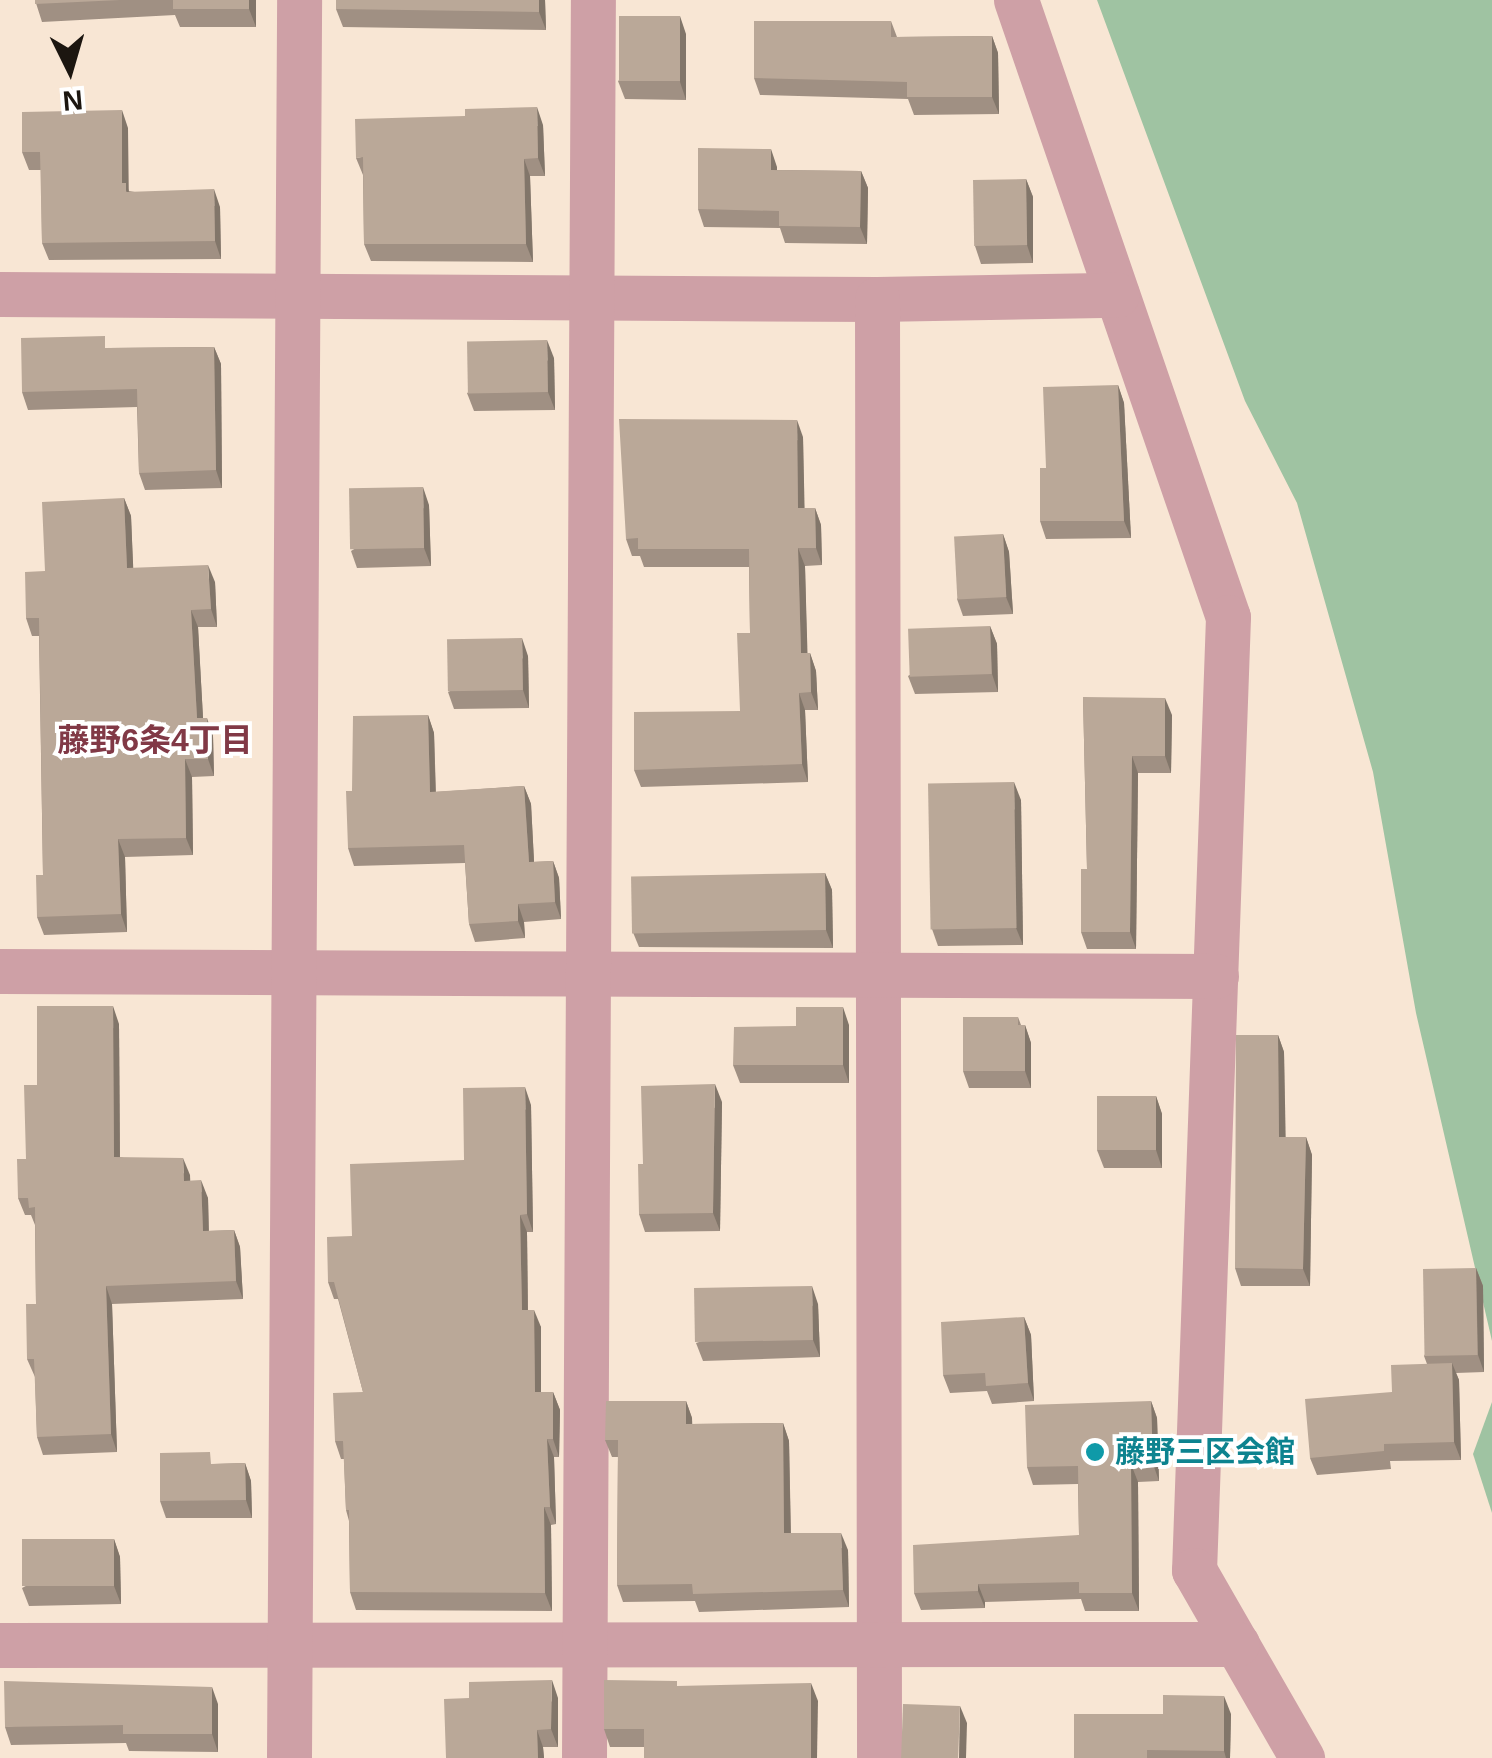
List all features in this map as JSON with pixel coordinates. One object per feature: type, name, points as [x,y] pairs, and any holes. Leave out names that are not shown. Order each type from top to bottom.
[{"type":"street","points":[[288,1758],[299,0]]},
{"type":"street","points":[[584,1758],[593,0]]},
{"type":"street","points":[[1016,0],[1228,616],[1194,1570],[1302,1758]]},
{"type":"street","points":[[0,294],[591,294],[877,299],[1117,295]]},
{"type":"street","points":[[877,299],[878,1758]]},
{"type":"street","points":[[0,971],[1216,976]]},
{"type":"street","points":[[0,1645],[290,1648],[1237,1644]]},
{"type":"green space","points":[[1097,0],[1492,0],[1492,1341],[1416,1013],[1373,772],[1297,503],[1245,401]]},
{"type":"green space","points":[[1492,1402],[1492,1513],[1473,1454]]},
{"type":"building","points":[[35,0],[120,0],[35,4]]},
{"type":"building","points":[[173,0],[249,0],[249,9],[173,9]]},
{"type":"building","points":[[336,0],[539,0],[539,12],[336,9]]},
{"type":"building","points":[[619,16],[680,16],[680,81],[619,81]]},
{"type":"building","points":[[754,21],[891,21],[891,37],[992,36],[992,97],[907,97],[907,82],[754,78]]},
{"type":"building","points":[[537,107],[538,158],[524,159],[526,244],[364,244],[363,157],[356,158],[355,119],[465,116],[465,109]]},
{"type":"building","points":[[122,110],[122,183],[126,183],[126,192],[214,189],[215,241],[42,243],[40,152],[22,152],[22,112]]},
{"type":"building","points":[[698,148],[771,149],[771,170],[861,171],[860,227],[779,226],[779,211],[698,209]]},
{"type":"building","points":[[1026,179],[1027,245],[974,246],[973,180]]},
{"type":"building","points":[[105,336],[105,348],[214,347],[216,470],[139,473],[137,389],[22,392],[21,338]]},
{"type":"building","points":[[547,340],[548,392],[468,393],[467,341]]},
{"type":"building","points":[[1118,385],[1124,521],[1040,521],[1040,468],[1046,468],[1043,387]]},
{"type":"building","points":[[619,419],[797,420],[798,508],[815,508],[816,548],[798,548],[801,653],[810,653],[811,692],[799,693],[802,764],[634,770],[634,712],[740,711],[737,633],[750,633],[749,549],[638,549],[638,538],[626,539]]},
{"type":"building","points":[[423,487],[424,548],[350,549],[349,488]]},
{"type":"building","points":[[124,498],[127,568],[208,565],[211,609],[191,610],[197,718],[207,718],[208,759],[185,759],[186,838],[118,839],[121,914],[37,917],[36,875],[43,875],[39,618],[26,618],[25,572],[45,571],[42,502]]},
{"type":"building","points":[[1003,534],[1006,597],[957,599],[954,537]]},
{"type":"building","points":[[990,626],[992,674],[910,677],[908,629]]},
{"type":"building","points":[[522,638],[523,690],[448,691],[447,639]]},
{"type":"building","points":[[1083,697],[1165,698],[1165,756],[1132,756],[1130,932],[1081,932],[1081,869],[1087,869]]},
{"type":"building","points":[[428,715],[430,792],[524,786],[529,862],[553,861],[555,902],[518,904],[518,921],[469,924],[464,845],[348,848],[346,791],[352,791],[353,716]]},
{"type":"building","points":[[1014,782],[1017,928],[931,929],[928,784]]},
{"type":"building","points":[[825,873],[826,930],[632,933],[631,876]]},
{"type":"building","points":[[37,1006],[113,1006],[114,1157],[183,1158],[184,1181],[201,1180],[203,1231],[234,1230],[236,1281],[106,1286],[111,1434],[37,1437],[34,1359],[27,1359],[26,1304],[36,1304],[35,1207],[29,1208],[28,1198],[18,1198],[17,1159],[26,1159],[24,1085],[37,1085]]},
{"type":"building","points":[[796,1007],[843,1007],[843,1065],[733,1065],[734,1027],[796,1026]]},
{"type":"building","points":[[963,1017],[1018,1017],[1018,1025],[1025,1025],[1025,1071],[963,1071]]},
{"type":"building","points":[[1236,1035],[1278,1035],[1279,1137],[1306,1137],[1303,1269],[1235,1268]]},
{"type":"building","points":[[715,1084],[713,1213],[639,1214],[638,1164],[643,1164],[641,1086]]},
{"type":"building","points":[[525,1087],[527,1214],[520,1215],[522,1310],[534,1310],[535,1392],[553,1392],[553,1439],[547,1439],[550,1507],[544,1507],[545,1593],[350,1592],[349,1510],[343,1441],[335,1441],[333,1393],[363,1392],[334,1282],[328,1282],[327,1237],[352,1236],[350,1164],[464,1160],[463,1088]]},
{"type":"building","points":[[1097,1096],[1156,1096],[1156,1150],[1097,1150]]},
{"type":"building","points":[[1476,1268],[1478,1355],[1425,1356],[1423,1269]]},
{"type":"building","points":[[812,1286],[813,1340],[695,1342],[694,1288]]},
{"type":"building","points":[[1024,1317],[1028,1383],[986,1386],[985,1373],[943,1375],[941,1322]]},
{"type":"building","points":[[1452,1363],[1454,1442],[1384,1444],[1384,1451],[1310,1458],[1305,1399],[1392,1392],[1391,1365]]},
{"type":"building","points":[[606,1401],[686,1401],[686,1424],[783,1423],[784,1533],[841,1533],[843,1590],[693,1594],[692,1584],[617,1585],[618,1440],[605,1440]]},
{"type":"building","points":[[1151,1401],[1153,1464],[1131,1464],[1132,1593],[1079,1593],[1079,1582],[978,1584],[978,1591],[914,1593],[913,1545],[1079,1535],[1078,1466],[1027,1467],[1025,1405]]},
{"type":"building","points":[[210,1452],[211,1464],[245,1463],[246,1500],[160,1501],[160,1453]]},
{"type":"building","points":[[22,1539],[114,1539],[114,1586],[22,1586]]},
{"type":"building","points":[[552,1680],[551,1729],[537,1730],[538,1758],[446,1758],[444,1699],[469,1698],[469,1682]]},
{"type":"building","points":[[604,1680],[677,1681],[677,1686],[811,1683],[811,1758],[644,1758],[644,1729],[604,1729]]},
{"type":"building","points":[[4,1681],[212,1687],[212,1734],[123,1734],[123,1725],[5,1727]]},
{"type":"building","points":[[1163,1695],[1224,1696],[1224,1751],[1147,1750],[1147,1758],[1074,1758],[1074,1714],[1163,1714]]},
{"type":"building","points":[[903,1704],[960,1706],[958,1758],[901,1758]]},
{"type":"place","name":"藤野三区会館","points":[[1095,1452]]},
{"type":"district","name":"藤野6条4丁目","points":[[155,740]]}]
